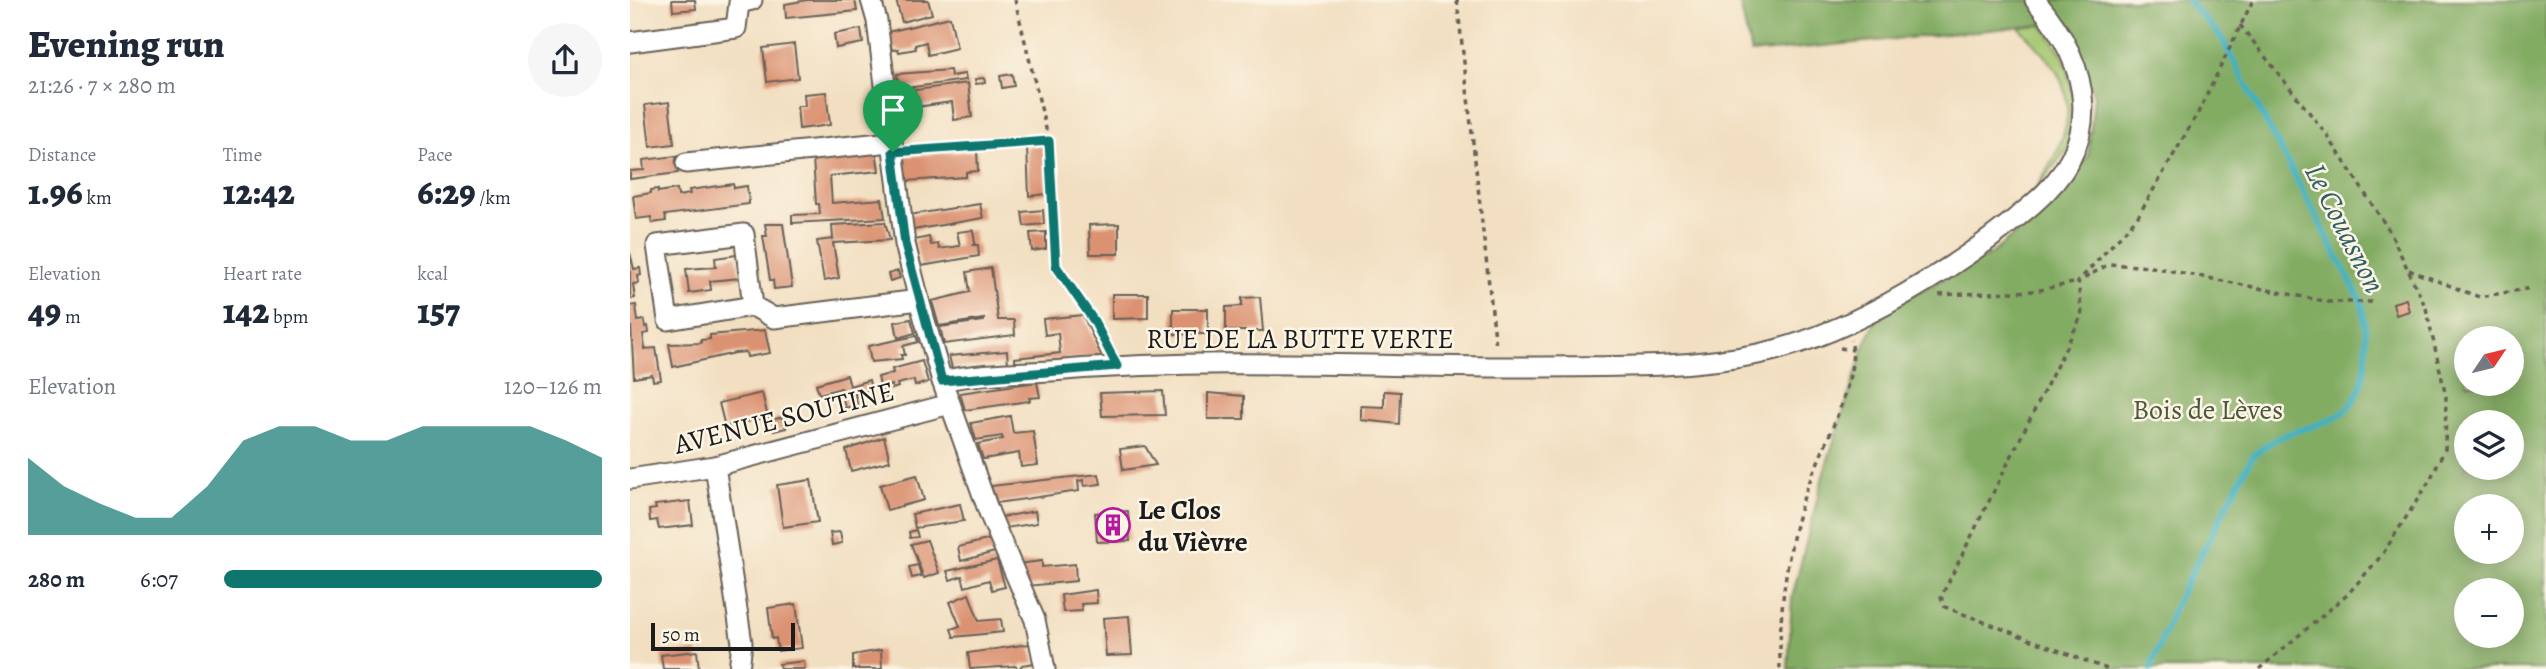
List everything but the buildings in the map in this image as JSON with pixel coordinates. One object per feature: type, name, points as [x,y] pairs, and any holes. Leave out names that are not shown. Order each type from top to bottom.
[{"type":"street","points":[[630,42],[737,28],[739,2],[752,0]]},
{"type":"street","points":[[871,0],[877,21],[905,244],[919,300],[942,381],[990,515],[1035,620],[1045,669]]},
{"type":"street","name":"RUE DE LA BUTTE VERTE","points":[[942,381],[1117,366],[1276,363],[1616,366],[1717,361],[1761,354],[1846,323],[1984,246],[2046,193],[2077,149],[2085,106],[2075,64],[2047,13],[2035,0]]},
{"type":"street","points":[[686,163],[892,147]]},
{"type":"street","points":[[753,306],[744,234],[657,245],[668,320],[753,306],[774,318],[919,300]]},
{"type":"street","name":"AVENUE SOUTINE","points":[[630,479],[715,466],[950,404]]},
{"type":"street","points":[[715,466],[742,643],[739,669]]},
{"type":"path","points":[[1015,0],[1049,141],[1056,266],[1094,321],[1117,366]]},
{"type":"path","points":[[1457,0],[1498,367]]},
{"type":"path","points":[[2107,669],[1945,607],[1941,597],[2082,315],[2078,282],[2137,218],[2199,111],[2253,0]]},
{"type":"path","points":[[2240,25],[2327,135],[2390,232],[2426,308],[2446,397],[2445,449],[2430,480],[2382,555],[2347,595],[2259,669]]},
{"type":"path","points":[[892,147],[1049,141]]},
{"type":"path","points":[[1938,295],[2035,291],[2078,282],[2109,264],[2152,267],[2329,302],[2374,302]]},
{"type":"path","points":[[2407,270],[2479,297],[2532,288]]},
{"type":"path","points":[[1780,669],[1784,575],[1802,502],[1841,404],[1853,350],[1846,323]]},
{"type":"green space","name":"Bois de Lèves","points":[[1739,0],[2546,0],[2546,669],[1788,669],[1792,598],[1824,472],[1865,344],[1879,313],[1991,254],[2057,199],[2088,156],[2094,96],[2081,56],[2061,23],[1751,53]]},
{"type":"green space","points":[[2042,25],[2064,57],[2076,108],[2068,148],[2034,192],[2058,149],[2067,120],[2064,89],[2057,72],[2019,27]]},
{"type":"waterway","name":"Le Couasnon","points":[[2150,669],[2177,601],[2252,457],[2272,441],[2330,420],[2344,411],[2361,385],[2366,352],[2362,303],[2221,37],[2187,0]]},
{"type":"place","name":"Le Clos du Vièvre","points":[[1113,525]]},
{"type":"route","points":[[1049,141],[1053,164],[1056,266],[1094,321],[1117,366],[942,381],[905,244],[893,152],[1049,141]]}]
